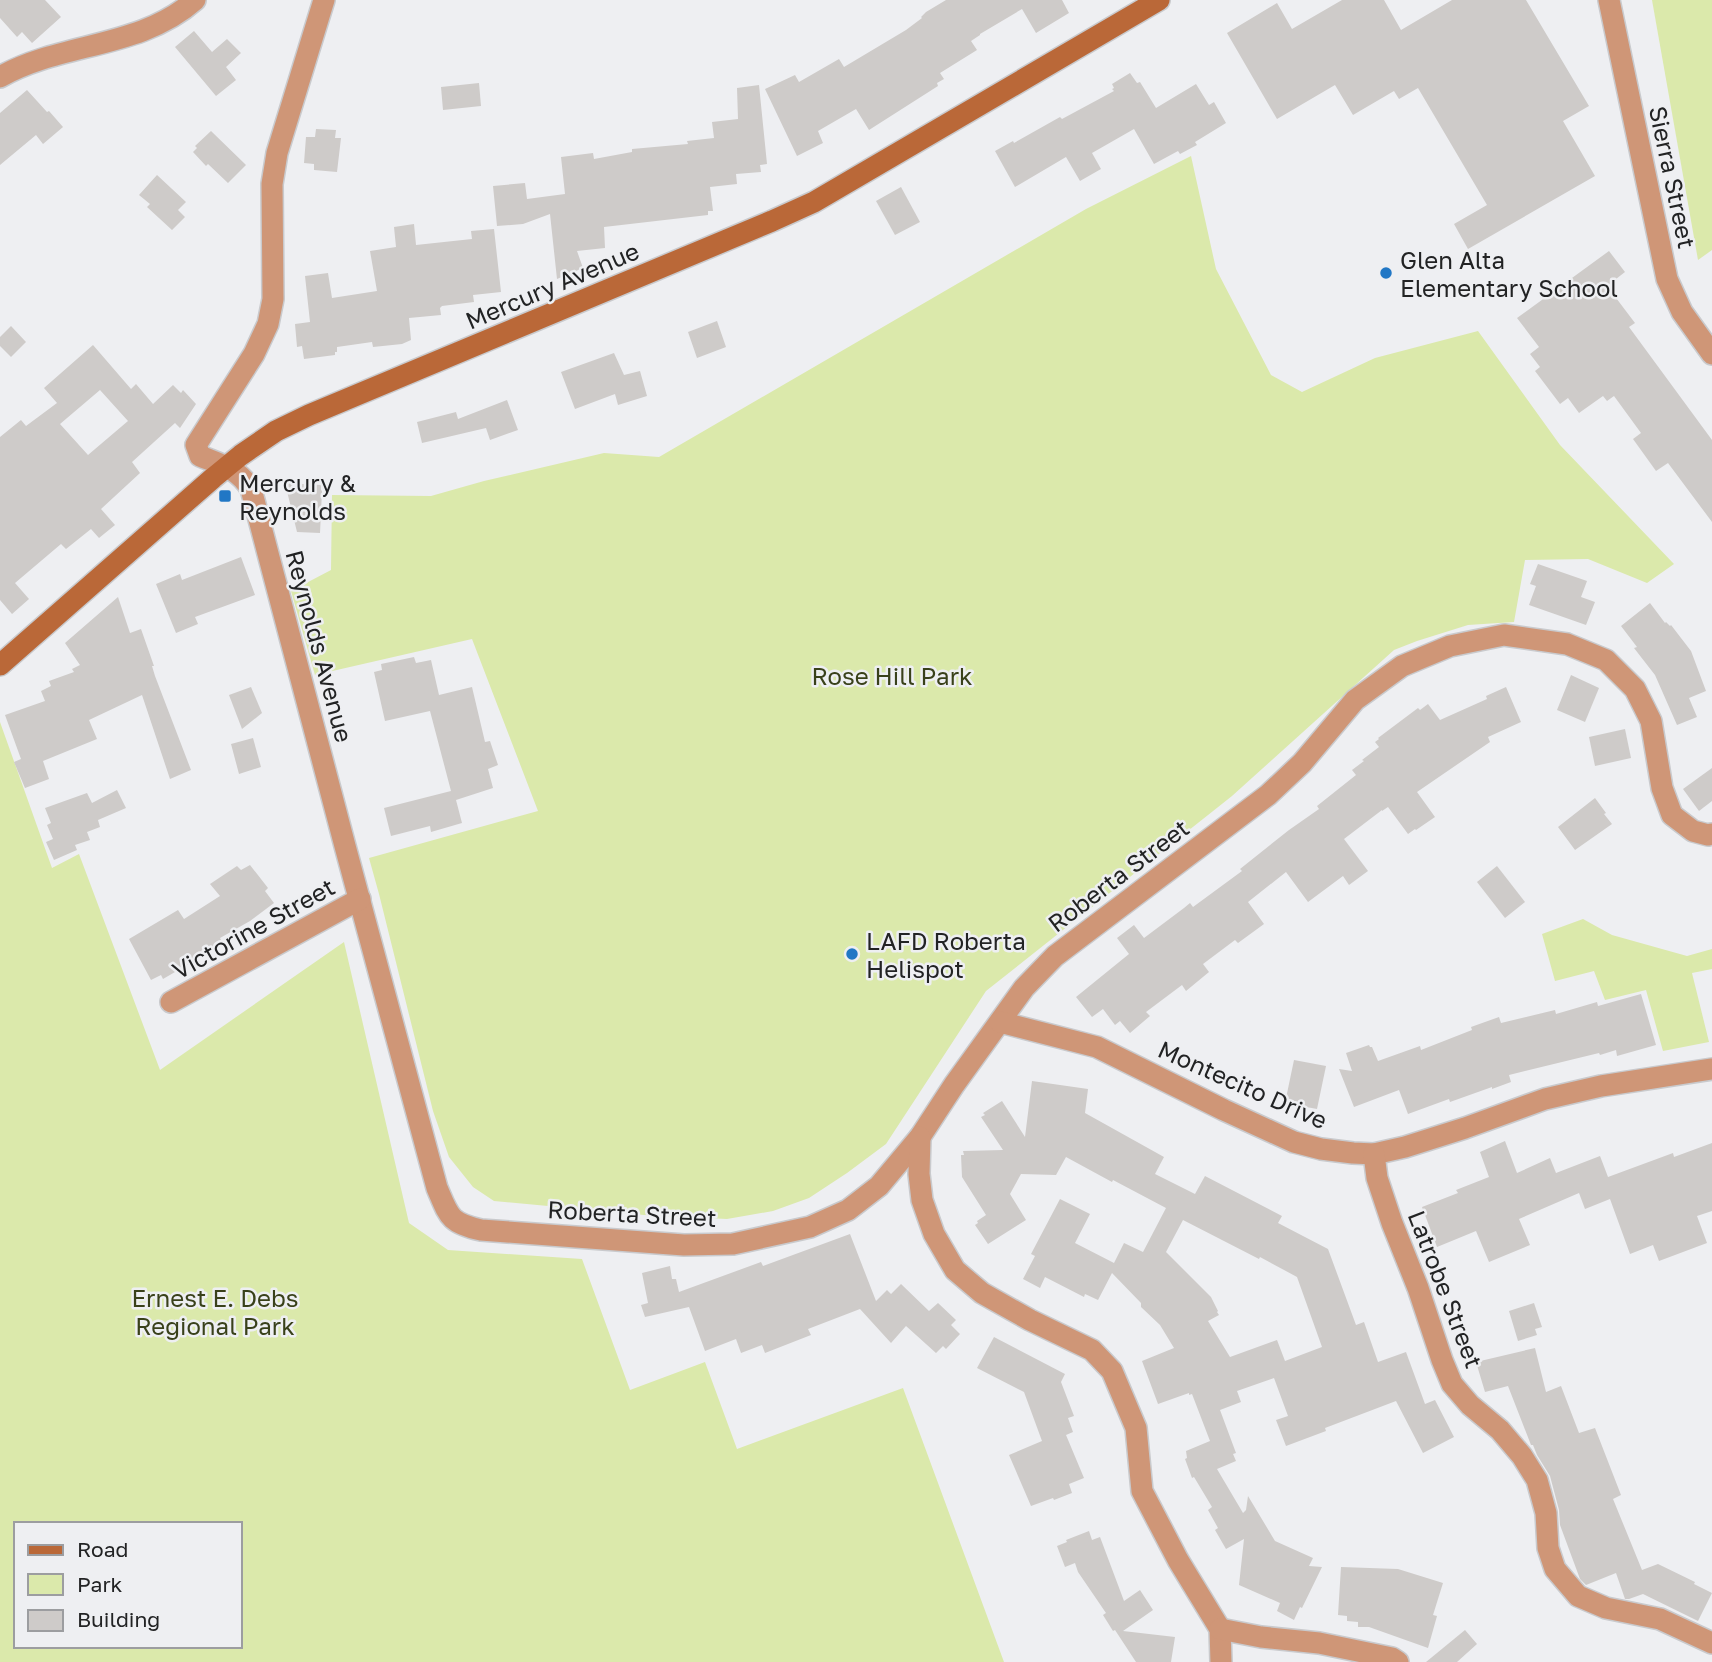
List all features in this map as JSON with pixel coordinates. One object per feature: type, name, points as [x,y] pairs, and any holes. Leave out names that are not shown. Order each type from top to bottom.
[{"type":"street","points":[[0,76],[60,53],[121,39],[156,26],[195,0]]},
{"type":"street","name":"Reynolds Avenue","points":[[324,0],[277,153],[272,184],[273,299],[268,324],[254,354],[196,445],[200,456],[242,476],[251,489],[437,1188],[454,1221]]},
{"type":"street","name":"Mercury Avenue","points":[[0,665],[226,467],[276,431],[814,202],[1159,0]]},
{"type":"street","name":"Sierra Street","points":[[1609,0],[1667,279],[1682,312],[1712,354]]},
{"type":"street","name":"Roberta Street","points":[[454,1221],[481,1230],[684,1245],[733,1244],[810,1227],[848,1210],[879,1186],[920,1137],[1024,988],[1055,956],[1268,795],[1302,763],[1356,700],[1402,666],[1450,646],[1504,635],[1567,644],[1606,660],[1635,689],[1651,722],[1662,788],[1672,815],[1693,831],[1712,834]]},
{"type":"street","name":"Victorine Street","points":[[171,1003],[360,899]]},
{"type":"street","name":"Montecito Drive","points":[[1000,1022],[1097,1047],[1294,1142],[1321,1149],[1374,1154],[1430,1140],[1545,1099],[1601,1086],[1712,1069]]},
{"type":"street","points":[[920,1137],[919,1174],[922,1200],[934,1234],[955,1270],[982,1293],[1091,1350],[1112,1371],[1136,1428],[1142,1492],[1178,1560],[1220,1629],[1221,1662]]},
{"type":"street","name":"Latrobe Street","points":[[1374,1154],[1377,1178],[1392,1223],[1452,1384],[1470,1405],[1500,1430],[1522,1456],[1537,1480],[1546,1513],[1548,1548],[1555,1569],[1578,1596],[1606,1608],[1660,1619],[1712,1643]]},
{"type":"street","points":[[1220,1629],[1261,1637],[1319,1643],[1392,1658],[1398,1662]]},
{"type":"green space","points":[[1652,0],[1712,0],[1712,250],[1698,260]]},
{"type":"green space","name":"Rose Hill Park","points":[[1191,156],[1216,269],[1271,375],[1302,392],[1375,358],[1478,331],[1560,445],[1674,564],[1647,583],[1588,559],[1525,560],[1514,622],[1468,625],[1394,650],[1232,796],[986,991],[886,1144],[809,1198],[773,1211],[727,1219],[644,1215],[494,1201],[473,1187],[449,1157],[433,1111],[369,858],[538,811],[472,639],[315,675],[291,591],[331,570],[332,495],[431,496],[604,453],[659,457],[1086,209]]},
{"type":"green space","name":"Ernest E. Debs Regional Park","points":[[0,722],[52,868],[79,854],[160,1070],[344,942],[409,1223],[448,1250],[582,1259],[630,1390],[705,1362],[737,1449],[903,1388],[1004,1662],[0,1662]]},
{"type":"green space","points":[[1583,919],[1612,935],[1687,956],[1712,949],[1712,969],[1692,973],[1709,1042],[1663,1051],[1646,990],[1605,1000],[1594,971],[1555,981],[1542,934]]},
{"type":"building","points":[[0,0],[45,0],[61,17],[32,43],[22,32],[17,37],[0,18]]},
{"type":"building","points":[[946,0],[1062,0],[1069,13],[1036,33],[1022,9],[971,41],[977,50],[940,73],[944,79],[937,83],[938,86],[869,130],[856,109],[818,131],[823,143],[797,156],[765,89],[795,75],[799,82],[839,59],[844,67],[906,30],[926,12]]},
{"type":"building","points":[[1342,0],[1384,0],[1401,30],[1452,0],[1526,0],[1589,106],[1563,121],[1595,176],[1468,249],[1454,224],[1487,205],[1418,88],[1399,99],[1394,91],[1353,115],[1335,85],[1277,119],[1227,33],[1277,3],[1292,29]]},
{"type":"building","points":[[194,31],[212,52],[227,39],[241,53],[226,67],[236,80],[216,96],[175,47]]},
{"type":"building","points":[[1130,73],[1137,83],[1140,82],[1156,108],[1196,84],[1209,105],[1214,102],[1226,123],[1195,142],[1197,145],[1180,154],[1178,151],[1154,164],[1134,129],[1092,153],[1101,169],[1080,181],[1066,157],[1015,187],[995,151],[1114,91],[1112,84]]},
{"type":"building","points":[[479,83],[481,106],[443,110],[441,87]]},
{"type":"building","points":[[759,85],[767,164],[760,165],[761,172],[736,174],[737,184],[710,187],[713,211],[708,211],[708,215],[604,227],[605,248],[577,251],[583,268],[557,279],[550,214],[523,224],[497,226],[493,186],[525,183],[527,199],[565,194],[561,157],[593,153],[594,159],[632,152],[632,149],[688,144],[687,141],[714,138],[712,122],[738,119],[737,88]]},
{"type":"building","points":[[27,90],[63,127],[43,144],[36,135],[0,165],[0,113]]},
{"type":"building","points":[[316,129],[336,130],[335,138],[341,138],[337,172],[314,170],[314,164],[304,163],[306,137],[315,137]]},
{"type":"building","points":[[211,131],[246,165],[228,183],[193,152],[197,148],[195,146]]},
{"type":"building","points":[[157,175],[186,202],[178,210],[185,217],[172,230],[147,207],[150,204],[139,195]]},
{"type":"building","points":[[901,187],[920,222],[895,235],[876,201]]},
{"type":"building","points":[[414,224],[416,245],[472,239],[471,231],[494,229],[501,292],[473,295],[474,302],[442,306],[441,315],[409,318],[411,340],[402,344],[373,347],[372,342],[337,347],[335,355],[304,359],[302,346],[297,347],[295,324],[310,322],[305,276],[328,273],[332,298],[377,291],[370,251],[396,247],[394,227]]},
{"type":"building","points":[[1609,251],[1625,272],[1607,286],[1635,323],[1629,327],[1712,440],[1712,522],[1668,463],[1656,471],[1633,439],[1641,433],[1614,396],[1607,401],[1603,396],[1579,413],[1568,398],[1560,404],[1535,371],[1540,367],[1530,354],[1539,347],[1517,318]]},
{"type":"building","points":[[717,321],[726,347],[697,358],[688,332]]},
{"type":"building","points":[[11,326],[26,342],[11,357],[0,346],[0,337]]},
{"type":"building","points":[[93,345],[131,389],[136,384],[153,404],[173,385],[181,393],[183,390],[196,404],[180,428],[175,423],[132,462],[140,473],[101,509],[115,525],[99,538],[91,529],[66,549],[61,544],[15,583],[29,599],[12,614],[0,600],[0,437],[21,420],[26,426],[57,403],[44,388]],"holes":[[[100,390],[128,421],[88,455],[60,424]]]},
{"type":"building","points":[[614,353],[624,375],[640,371],[647,396],[618,405],[615,394],[575,409],[561,372]]},
{"type":"building","points":[[507,400],[518,430],[490,440],[486,428],[422,443],[417,422],[456,412],[458,419]]},
{"type":"building","points":[[285,483],[321,485],[320,533],[297,532]]},
{"type":"building","points":[[241,557],[255,595],[195,617],[198,624],[176,633],[156,584],[180,574],[182,580]]},
{"type":"building","points":[[1538,564],[1587,581],[1581,597],[1595,602],[1586,625],[1529,605],[1536,586],[1530,584]]},
{"type":"building","points":[[118,597],[130,633],[141,629],[155,676],[191,770],[170,779],[142,695],[89,720],[97,739],[43,761],[49,779],[25,788],[14,762],[21,759],[5,715],[45,701],[41,691],[51,686],[49,681],[74,672],[72,669],[80,665],[65,643]]},
{"type":"building","points":[[1650,603],[1691,651],[1706,691],[1689,698],[1697,717],[1677,725],[1655,675],[1621,626]]},
{"type":"building","points":[[414,657],[416,663],[431,660],[439,695],[472,687],[485,742],[490,741],[498,765],[488,769],[493,788],[456,800],[462,823],[431,832],[430,826],[391,836],[384,808],[451,791],[430,711],[385,721],[374,672],[382,670],[381,664]]},
{"type":"building","points":[[1571,675],[1599,688],[1585,722],[1557,710]]},
{"type":"building","points":[[251,687],[262,713],[242,729],[229,695]]},
{"type":"building","points":[[1506,687],[1521,722],[1488,737],[1490,742],[1417,792],[1435,817],[1416,830],[1408,834],[1388,807],[1344,839],[1368,871],[1349,885],[1343,876],[1308,902],[1286,872],[1248,902],[1264,924],[1238,943],[1235,940],[1203,964],[1209,972],[1186,991],[1182,985],[1146,1012],[1150,1016],[1130,1033],[1120,1021],[1115,1025],[1103,1009],[1092,1017],[1076,997],[1129,954],[1117,938],[1134,925],[1144,938],[1190,903],[1193,907],[1242,871],[1240,869],[1319,809],[1317,806],[1356,775],[1352,770],[1379,747],[1375,742],[1378,738],[1418,708],[1420,710],[1428,704],[1440,720],[1487,699],[1486,696]]},
{"type":"building","points":[[1625,729],[1631,758],[1595,766],[1589,737]]},
{"type":"building","points":[[253,738],[261,767],[239,774],[231,744]]},
{"type":"building","points":[[1712,768],[1712,801],[1699,811],[1683,789]]},
{"type":"building","points":[[117,790],[126,808],[98,820],[100,827],[87,832],[90,840],[75,845],[77,850],[54,860],[46,842],[53,839],[47,825],[51,823],[45,808],[87,793],[92,803]]},
{"type":"building","points":[[1595,798],[1612,824],[1575,850],[1558,827]]},
{"type":"building","points":[[250,865],[268,888],[265,891],[274,903],[220,938],[223,944],[163,979],[161,975],[151,980],[129,939],[178,910],[184,919],[220,896],[210,884],[237,866],[241,870]]},
{"type":"building","points":[[1497,866],[1525,902],[1505,918],[1477,882]]},
{"type":"building","points":[[1641,994],[1656,1045],[1617,1056],[1616,1050],[1600,1055],[1599,1053],[1509,1075],[1511,1082],[1450,1102],[1449,1099],[1408,1114],[1399,1090],[1354,1107],[1339,1069],[1352,1071],[1346,1053],[1369,1045],[1378,1061],[1420,1046],[1421,1050],[1499,1017],[1501,1023],[1555,1010],[1556,1014],[1597,1002],[1598,1006]]},
{"type":"building","points":[[1294,1060],[1326,1066],[1317,1109],[1285,1103]]},
{"type":"building","points":[[1032,1081],[1088,1089],[1085,1113],[1164,1157],[1155,1174],[1195,1194],[1205,1176],[1282,1216],[1278,1223],[1328,1249],[1356,1325],[1364,1322],[1378,1362],[1406,1352],[1425,1404],[1435,1400],[1454,1437],[1423,1453],[1396,1401],[1286,1446],[1276,1420],[1288,1416],[1274,1378],[1237,1391],[1241,1402],[1220,1410],[1236,1453],[1233,1454],[1236,1461],[1217,1469],[1243,1513],[1248,1496],[1275,1541],[1313,1558],[1309,1566],[1322,1567],[1294,1620],[1277,1611],[1280,1603],[1239,1585],[1244,1539],[1226,1549],[1208,1510],[1212,1507],[1194,1477],[1192,1478],[1185,1459],[1186,1451],[1210,1441],[1192,1394],[1158,1404],[1142,1361],[1174,1348],[1160,1325],[1112,1273],[1098,1300],[1085,1294],[1084,1297],[1045,1277],[1040,1288],[1023,1279],[1035,1256],[1031,1254],[1060,1199],[1090,1214],[1075,1243],[1114,1263],[1124,1243],[1143,1252],[1166,1208],[1066,1157],[1056,1175],[1021,1174],[1010,1194],[1026,1220],[988,1244],[975,1225],[986,1215],[962,1177],[961,1155],[964,1155],[963,1151],[1003,1150],[981,1117],[1002,1101],[1025,1137]],"holes":[[[1183,1220],[1259,1259],[1260,1257],[1297,1277],[1322,1347],[1285,1361],[1277,1340],[1230,1357],[1208,1321],[1219,1315],[1211,1297],[1166,1252]]]},
{"type":"building","points":[[1505,1141],[1517,1173],[1550,1158],[1556,1173],[1600,1156],[1608,1177],[1673,1153],[1674,1157],[1712,1143],[1712,1211],[1697,1216],[1707,1243],[1659,1261],[1653,1245],[1630,1254],[1610,1199],[1585,1209],[1579,1193],[1519,1219],[1530,1245],[1489,1262],[1476,1231],[1437,1247],[1422,1207],[1489,1177],[1480,1152]]},
{"type":"building","points":[[850,1234],[876,1301],[887,1290],[891,1294],[901,1284],[929,1311],[938,1303],[956,1320],[951,1325],[960,1334],[946,1349],[943,1346],[936,1353],[906,1326],[891,1343],[860,1309],[808,1329],[811,1335],[765,1353],[762,1345],[741,1353],[736,1339],[705,1351],[689,1307],[645,1317],[641,1305],[648,1303],[642,1273],[670,1266],[672,1279],[676,1279],[679,1292],[761,1262],[763,1266]]},
{"type":"building","points":[[1534,1303],[1542,1327],[1535,1329],[1537,1335],[1518,1341],[1509,1311]]},
{"type":"building","points":[[994,1337],[1065,1374],[1061,1382],[1074,1416],[1068,1418],[1073,1432],[1066,1435],[1084,1478],[1069,1484],[1072,1493],[1031,1506],[1009,1455],[1042,1441],[1024,1392],[977,1368]]},
{"type":"building","points":[[1535,1348],[1546,1392],[1561,1386],[1579,1433],[1595,1428],[1621,1495],[1613,1499],[1642,1570],[1658,1564],[1712,1593],[1698,1621],[1643,1594],[1625,1599],[1616,1573],[1586,1585],[1580,1579],[1560,1525],[1550,1476],[1531,1445],[1508,1386],[1485,1392],[1476,1362]]},
{"type":"building","points":[[1089,1531],[1092,1540],[1100,1537],[1124,1601],[1140,1590],[1153,1610],[1123,1631],[1175,1637],[1171,1662],[1136,1662],[1103,1615],[1106,1613],[1078,1572],[1075,1563],[1065,1567],[1057,1546]]},
{"type":"building","points":[[1341,1567],[1398,1569],[1443,1583],[1433,1615],[1437,1616],[1428,1648],[1369,1627],[1358,1627],[1358,1622],[1347,1621],[1347,1616],[1338,1615]]},
{"type":"building","points":[[1465,1630],[1477,1644],[1457,1662],[1426,1662]]},
{"type":"place","name":"Glen Alta Elementary School","points":[[1386,273]]},
{"type":"place","name":"Mercury & Reynolds","points":[[225,496]]},
{"type":"place","name":"LAFD Roberta Helispot","points":[[852,954]]}]
